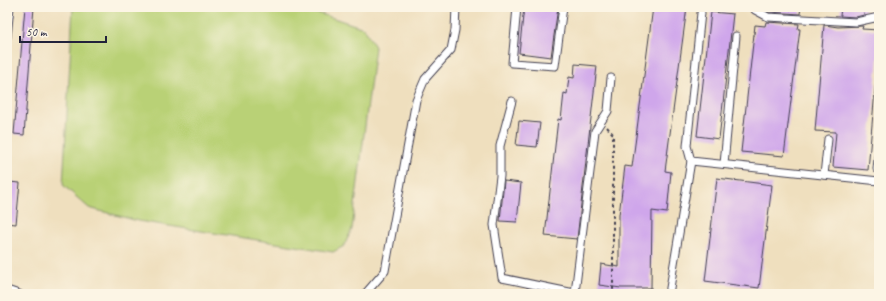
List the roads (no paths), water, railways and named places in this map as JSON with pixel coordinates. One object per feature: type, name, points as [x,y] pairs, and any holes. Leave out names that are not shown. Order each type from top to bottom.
[{"type":"lane","points":[[7,37],[10,7]]},
{"type":"lane","points":[[365,294],[385,272],[416,100],[425,79],[451,50],[455,30],[456,7]]},
{"type":"lane","points":[[517,7],[512,63],[555,66],[563,7]]},
{"type":"lane","points":[[754,7],[755,10],[768,17],[856,22],[879,17]]},
{"type":"lane","points":[[670,294],[691,161],[687,146],[701,13]]},
{"type":"lane","points":[[724,164],[736,36]]},
{"type":"lane","points":[[512,101],[500,146],[500,176],[494,225],[502,278],[577,294],[595,131],[608,111],[611,78]]},
{"type":"lane","points":[[824,175],[828,139]]},
{"type":"lane","points":[[877,169],[879,149]]},
{"type":"lane","points":[[691,161],[879,181]]},
{"type":"lane","points":[[7,290],[19,294]]}]
